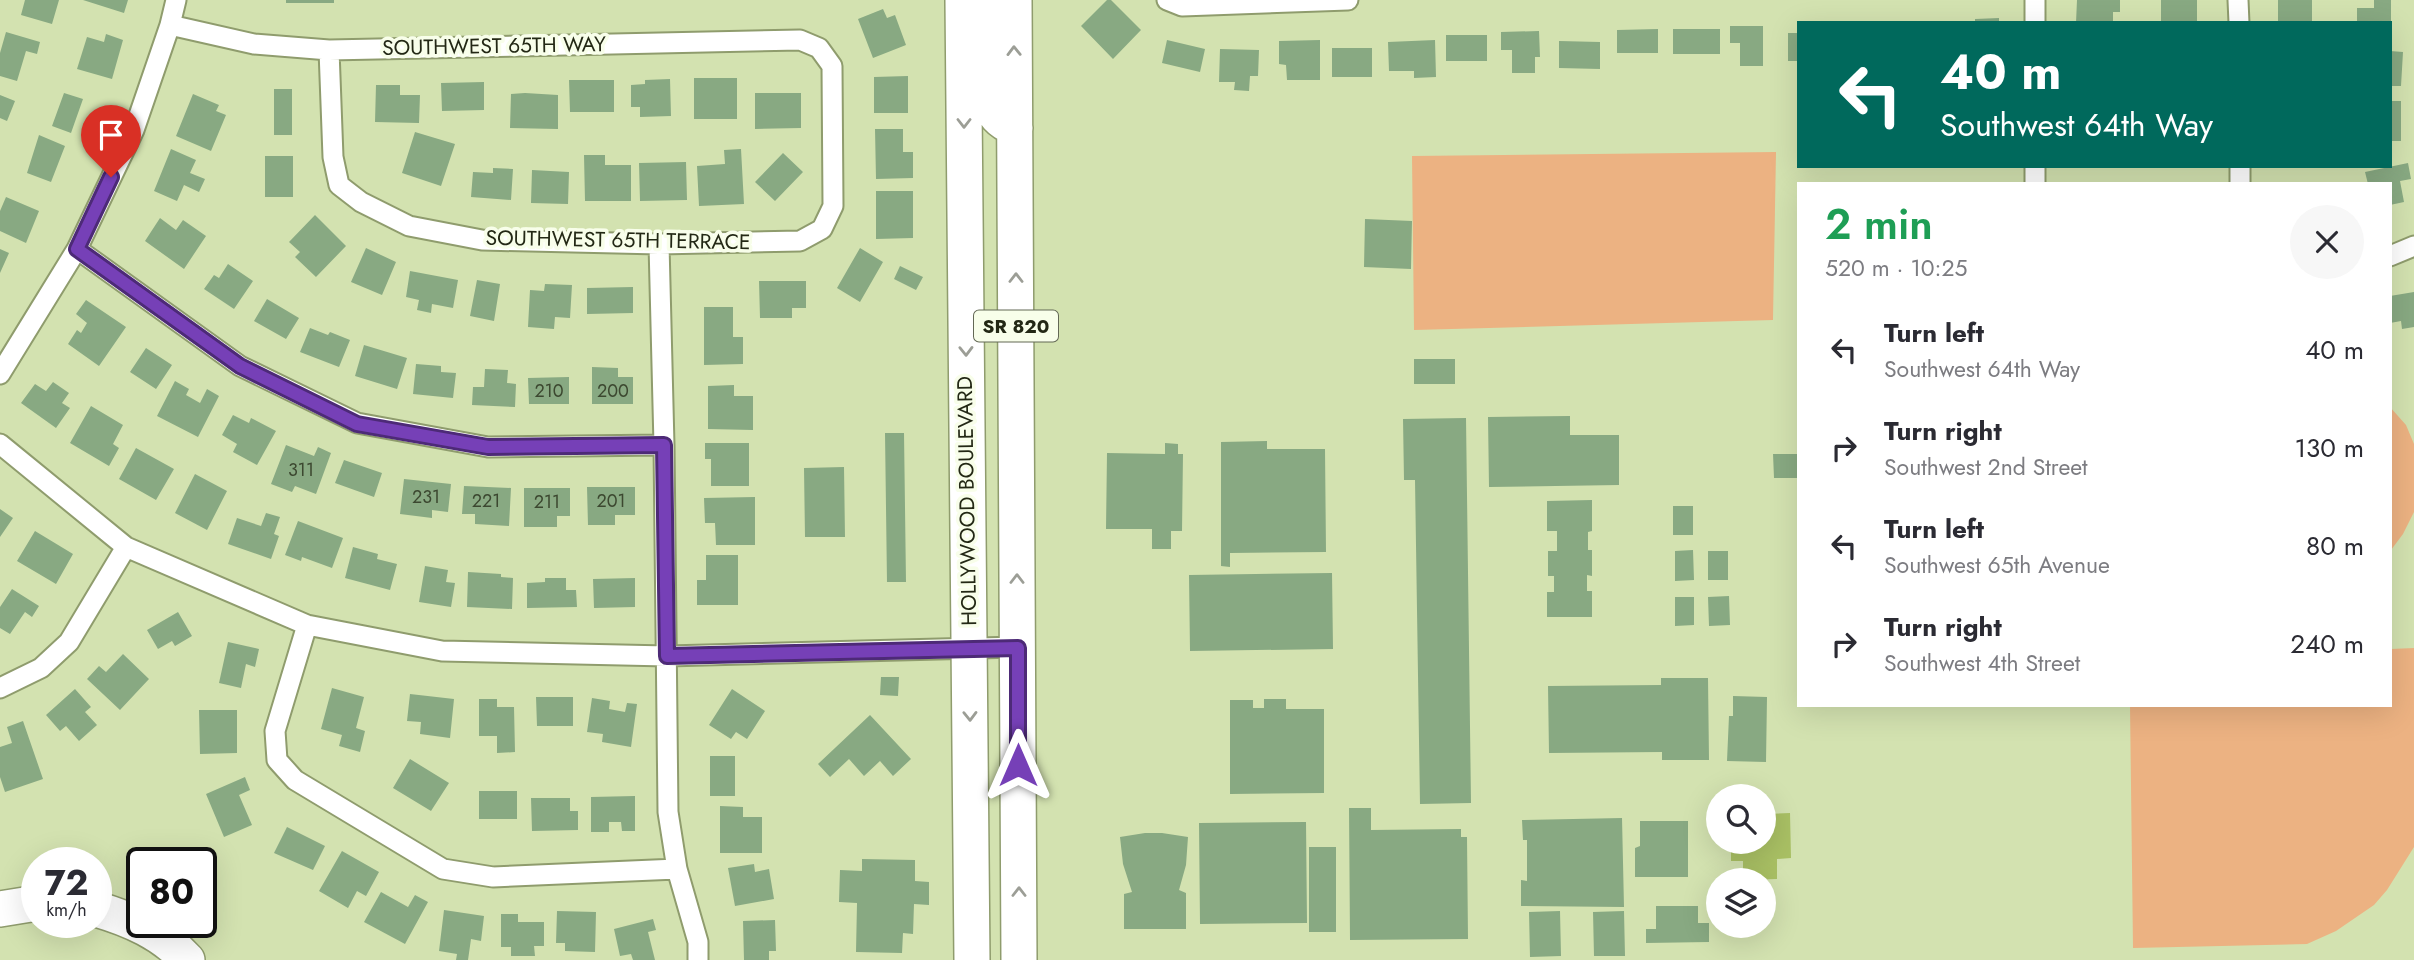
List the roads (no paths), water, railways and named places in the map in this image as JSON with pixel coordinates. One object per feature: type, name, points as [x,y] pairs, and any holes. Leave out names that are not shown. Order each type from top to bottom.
[{"type":"highway","name":"HOLLYWOOD BOULEVARD","points":[[963,0],[972,960]]},
{"type":"highway","points":[[986,0],[989,98],[992,110],[1004,124],[1015,128]]},
{"type":"highway","name":"SR 820","points":[[1014,0],[1019,960]]},
{"type":"highway","points":[[0,895],[21,892]]},
{"type":"highway","points":[[0,909],[21,906]]},
{"type":"highway","points":[[112,914],[157,933],[187,960]]},
{"type":"highway","points":[[181,938],[203,960]]},
{"type":"street","points":[[0,374],[77,249],[134,130],[176,0]]},
{"type":"street","points":[[1167,0],[1182,6],[1348,0]]},
{"type":"street","points":[[2035,0],[2035,21]]},
{"type":"street","points":[[2238,0],[2239,21]]},
{"type":"street","name":"SOUTHWEST 65TH WAY","points":[[170,25],[254,44],[330,50],[800,40],[819,48],[832,66],[833,206],[822,229]]},
{"type":"street","name":"SOUTHWEST 65TH TERRACE","points":[[330,50],[333,157],[339,185],[361,202],[409,226],[482,240],[659,244],[800,241],[822,229]]},
{"type":"street","points":[[659,244],[668,812],[677,869],[698,942],[698,960]]},
{"type":"street","points":[[2392,255],[2414,246]]},
{"type":"street","points":[[77,249],[240,366],[357,424],[488,447],[664,445]]},
{"type":"street","points":[[0,444],[126,547],[307,625],[442,651],[667,656],[1018,648]]},
{"type":"street","points":[[0,688],[41,668],[69,642],[126,547]]},
{"type":"street","points":[[307,625],[275,731],[277,760],[295,780],[443,869],[493,877],[677,869]]}]
